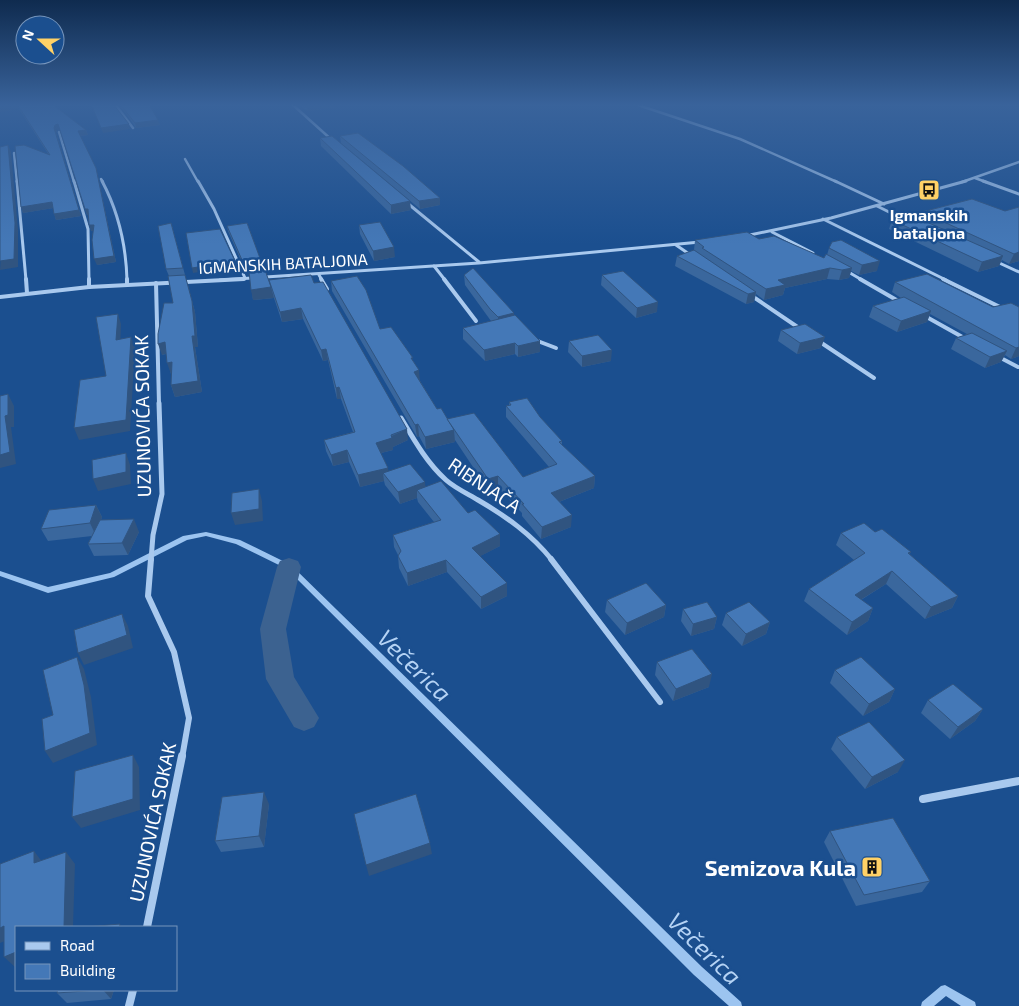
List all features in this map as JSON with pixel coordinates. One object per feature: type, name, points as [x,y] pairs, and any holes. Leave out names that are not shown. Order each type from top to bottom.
[{"type":"street","points":[[65,151],[88,229],[88,287]]},
{"type":"street","points":[[769,151],[884,204]]},
{"type":"street","points":[[14,153],[27,293]]},
{"type":"street","points":[[185,159],[214,209],[245,278]]},
{"type":"street","points":[[744,236],[884,204],[974,178],[1019,162]]},
{"type":"street","points":[[974,178],[1019,194]]},
{"type":"street","points":[[101,179],[112,201],[117,220],[127,273],[127,284]]},
{"type":"street","points":[[403,199],[479,263]]},
{"type":"street","points":[[876,206],[912,223]]},
{"type":"street","points":[[823,219],[1011,312]]},
{"type":"street","points":[[772,231],[814,254]]},
{"type":"street","name":"IGMANSKIH BATALJONA","points":[[0,297],[127,284],[319,275],[467,264],[703,242]]},
{"type":"street","points":[[676,245],[701,262]]},
{"type":"street","points":[[992,260],[1019,272]]},
{"type":"street","points":[[467,264],[473,270]]},
{"type":"street","points":[[434,266],[476,321]]},
{"type":"street","points":[[840,268],[908,307]]},
{"type":"street","points":[[319,275],[328,291]]},
{"type":"street","name":"UZUNOVIĆA SOKAK","points":[[147,926],[175,799],[189,718],[174,652],[148,596],[153,534],[162,494],[156,283]]},
{"type":"street","points":[[742,289],[808,334]]},
{"type":"street","points":[[917,312],[968,340]]},
{"type":"street","points":[[531,336],[544,345],[556,348]]},
{"type":"street","points":[[816,339],[874,378]]},
{"type":"street","points":[[993,354],[1018,367]]},
{"type":"street","name":"RIBNJAČA","points":[[396,409],[416,444],[434,468],[447,481],[512,520],[539,544],[660,702]]},
{"type":"street","points":[[923,799],[1019,781]]},
{"type":"street","points":[[129,1006],[133,991]]},
{"type":"building","points":[[0,151],[9,151],[15,223],[14,259],[0,261]]},
{"type":"building","points":[[15,151],[39,151],[50,155],[47,151],[61,151],[79,210],[54,214],[52,202],[21,207]]},
{"type":"building","points":[[67,151],[88,151],[96,168],[114,256],[94,259],[92,240],[94,225],[89,225],[88,209],[85,209]]},
{"type":"building","points":[[334,151],[350,151],[410,201],[391,205]]},
{"type":"building","points":[[358,151],[382,151],[440,198],[419,201]]},
{"type":"building","points":[[972,199],[1005,211],[1019,207],[1019,252],[1014,254],[922,212]]},
{"type":"building","points":[[911,215],[1003,256],[982,262],[892,220]]},
{"type":"building","points":[[380,222],[394,247],[373,251],[359,225]]},
{"type":"building","points":[[171,223],[183,268],[166,269],[158,226]]},
{"type":"building","points":[[247,223],[264,269],[249,270],[248,259],[242,260],[227,226]]},
{"type":"building","points":[[220,229],[235,261],[192,268],[186,233]]},
{"type":"building","points":[[747,232],[759,239],[774,236],[824,258],[826,254],[852,268],[842,270],[830,268],[778,280],[785,285],[766,289],[702,248],[704,247],[695,240]]},
{"type":"building","points":[[841,240],[880,261],[862,265],[829,248],[832,242]]},
{"type":"building","points":[[694,250],[756,292],[748,294],[677,256]]},
{"type":"building","points":[[473,268],[514,313],[498,317],[490,309],[464,275]]},
{"type":"building","points":[[265,270],[271,287],[251,290],[249,271]]},
{"type":"building","points":[[623,271],[658,302],[637,308],[602,275]]},
{"type":"building","points":[[927,274],[993,307],[1011,303],[1019,307],[1019,347],[1016,348],[895,282]]},
{"type":"building","points":[[185,275],[192,301],[195,336],[192,336],[198,381],[171,385],[172,362],[167,363],[165,342],[158,344],[158,334],[164,303],[173,303],[168,276]]},
{"type":"building","points":[[311,275],[314,283],[323,282],[407,429],[391,435],[392,438],[376,443],[388,468],[358,475],[347,450],[331,455],[324,440],[355,432],[339,387],[336,388],[326,349],[321,350],[301,308],[280,312],[269,280]]},
{"type":"building","points":[[357,276],[366,290],[380,329],[391,327],[413,358],[411,358],[419,370],[414,372],[437,409],[441,408],[454,430],[425,437],[418,424],[415,425],[331,281]]},
{"type":"building","points":[[904,297],[931,311],[901,321],[873,306]]},
{"type":"building","points":[[118,314],[116,340],[131,337],[126,420],[74,428],[80,380],[106,376],[96,317]]},
{"type":"building","points":[[515,315],[540,341],[518,346],[515,343],[484,350],[463,328]]},
{"type":"building","points":[[805,324],[825,337],[800,343],[781,330]]},
{"type":"building","points":[[972,333],[1007,351],[990,357],[956,338]]},
{"type":"building","points":[[598,335],[612,350],[582,356],[569,341]]},
{"type":"building","points":[[8,394],[8,415],[5,416],[10,452],[0,455],[0,396]]},
{"type":"building","points":[[527,398],[540,417],[562,441],[559,442],[595,476],[551,493],[572,515],[542,527],[498,476],[488,479],[447,419],[474,413],[523,477],[557,464],[506,406],[511,405],[509,402]]},
{"type":"building","points":[[126,453],[126,472],[93,479],[92,460]]},
{"type":"building","points":[[410,464],[425,482],[398,492],[383,473]]},
{"type":"building","points":[[441,481],[468,513],[475,510],[500,534],[472,548],[507,583],[481,597],[446,560],[407,573],[398,556],[401,551],[393,535],[441,520],[417,490]]},
{"type":"building","points":[[259,489],[259,509],[231,513],[232,493]]},
{"type":"building","points":[[96,505],[90,523],[41,529],[49,510]]},
{"type":"building","points":[[134,519],[122,543],[88,544],[100,520]]},
{"type":"building","points":[[864,523],[875,532],[882,529],[911,552],[908,553],[958,596],[931,607],[892,571],[855,595],[873,608],[852,622],[809,589],[865,553],[841,533]]},
{"type":"building","points":[[646,583],[666,605],[627,623],[607,600]]},
{"type":"building","points":[[707,602],[717,617],[693,624],[683,609]]},
{"type":"building","points":[[749,602],[770,622],[746,634],[726,613]]},
{"type":"building","points":[[122,614],[127,635],[78,653],[74,630]]},
{"type":"building","points":[[692,649],[712,674],[676,689],[657,662]]},
{"type":"building","points":[[77,657],[84,685],[90,733],[45,751],[42,719],[53,715],[43,670]]},
{"type":"building","points":[[861,657],[895,689],[869,704],[835,670]]},
{"type":"building","points":[[953,684],[983,709],[958,727],[928,700]]},
{"type":"building","points":[[869,722],[905,760],[872,777],[837,737]]},
{"type":"building","points":[[133,755],[133,799],[72,817],[75,771]]},
{"type":"building","points":[[264,792],[259,836],[215,841],[222,797]]},
{"type":"building","points":[[416,794],[430,843],[366,865],[354,814]]},
{"type":"building","name":"Semizova Kula","points":[[893,818],[930,881],[864,895],[830,831]]},
{"type":"building","points":[[34,851],[34,863],[66,852],[64,926],[15,926],[15,952],[4,957],[4,926],[0,928],[0,864]]},
{"type":"building","points":[[120,924],[119,926],[98,926]]},
{"type":"building","points":[[58,991],[84,991],[57,993]]},
{"type":"waterway","name":"Večerica","points":[[0,573],[48,590],[112,575],[185,538],[206,534],[238,542],[289,567],[698,971],[737,1006]]},
{"type":"waterway","points":[[289,567],[273,629],[280,679],[304,718]]},
{"type":"waterway","name":"Večerica","points":[[926,1006],[945,990],[971,1006]]},
{"type":"place","name":"Igmanskih bataljona","points":[[929,190]]},
{"type":"place","name":"Semizova Kula","points":[[872,867]]}]
